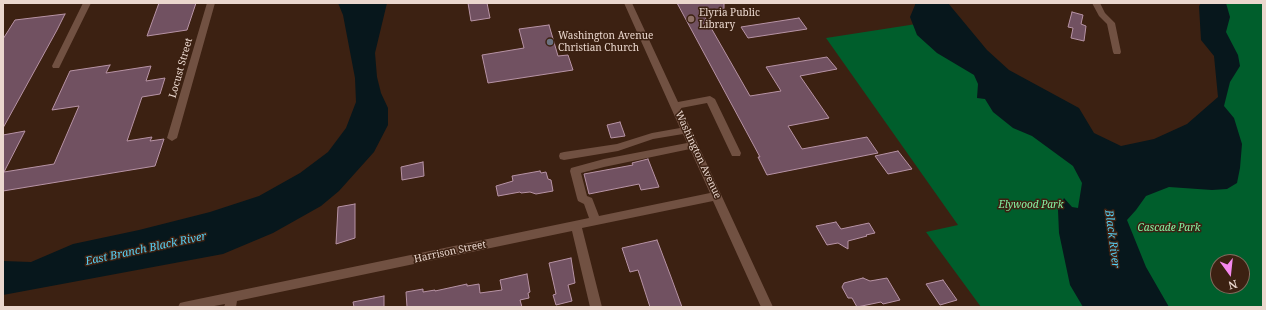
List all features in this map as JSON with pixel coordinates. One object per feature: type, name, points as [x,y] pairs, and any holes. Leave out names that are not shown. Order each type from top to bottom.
[{"type":"street","points":[[56,66],[87,3]]},
{"type":"street","name":"Locust Street","points":[[172,138],[211,3]]},
{"type":"street","name":"Washington Avenue","points":[[628,3],[767,307]]},
{"type":"street","points":[[1096,3],[1102,14],[1111,24],[1117,52]]},
{"type":"street","points":[[675,106],[710,99],[736,152]]},
{"type":"street","points":[[564,156],[618,147],[652,136],[686,130]]},
{"type":"street","points":[[595,221],[588,201],[582,198],[575,171],[604,163],[693,145]]},
{"type":"street","name":"Harrison Street","points":[[184,307],[231,302],[576,225],[717,196]]},
{"type":"street","points":[[576,225],[596,307]]},
{"type":"green space","name":"Elywood Park","points":[[1212,3],[1263,3],[1263,307],[981,307],[926,232],[958,225],[826,38],[942,20],[1113,172],[1213,136],[1226,62]]},
{"type":"water","name":"East Branch Black River","points":[[338,3],[387,3],[375,53],[377,77],[381,93],[388,108],[388,125],[374,152],[339,191],[321,206],[273,233],[223,254],[3,295],[3,261],[31,262],[73,244],[139,230],[210,212],[259,196],[300,173],[328,152],[346,128],[356,102],[355,78],[343,15]]},
{"type":"water","name":"Black River","points":[[915,3],[948,3],[987,50],[1009,70],[1079,108],[1094,133],[1121,146],[1154,139],[1187,124],[1218,97],[1214,56],[1201,40],[1199,6],[1201,3],[1226,3],[1230,17],[1226,32],[1238,55],[1240,66],[1230,82],[1224,106],[1234,118],[1242,144],[1237,183],[1227,189],[1212,190],[1169,187],[1146,196],[1127,220],[1146,267],[1169,307],[1083,307],[1070,285],[1059,233],[1058,210],[1064,198],[1072,207],[1078,208],[1082,183],[1073,166],[1032,136],[1013,128],[993,112],[985,99],[977,98],[978,84],[974,75],[937,53],[917,35],[910,17]]},
{"type":"building","points":[[159,3],[196,3],[187,30],[147,36]]},
{"type":"building","points":[[468,3],[487,3],[490,18],[471,21]]},
{"type":"building","points":[[677,3],[724,3],[724,9],[702,12],[750,96],[781,91],[766,67],[827,57],[837,69],[800,76],[829,118],[788,126],[802,149],[867,137],[878,153],[767,175],[758,157],[760,157]]},
{"type":"building","points":[[1072,12],[1083,15],[1081,24],[1086,26],[1084,41],[1071,38],[1073,28],[1068,27]]},
{"type":"building","points":[[65,14],[3,128],[3,39],[15,20]]},
{"type":"building","points":[[799,18],[807,29],[748,38],[741,27]]},
{"type":"building","points":[[549,25],[558,56],[568,55],[573,70],[488,83],[482,55],[524,48],[519,29]]},
{"type":"building","points":[[110,65],[106,73],[151,66],[146,81],[165,78],[160,94],[142,97],[127,141],[152,137],[150,141],[164,139],[155,166],[3,191],[3,135],[25,131],[4,172],[54,164],[79,106],[52,110],[70,71]]},
{"type":"building","points":[[620,122],[625,136],[611,138],[607,125]]},
{"type":"building","points":[[898,151],[912,169],[888,174],[875,156]]},
{"type":"building","points":[[648,159],[659,187],[641,190],[639,184],[589,194],[584,174],[633,165],[632,163]]},
{"type":"building","points":[[423,162],[424,176],[402,180],[401,167]]},
{"type":"building","points":[[540,171],[541,173],[546,172],[548,179],[551,180],[553,191],[536,194],[530,192],[520,192],[498,196],[496,186],[513,181],[512,176]]},
{"type":"building","points":[[355,204],[355,238],[336,244],[338,207]]},
{"type":"building","points":[[836,222],[841,229],[869,223],[875,233],[848,241],[848,249],[838,243],[827,245],[816,226]]},
{"type":"building","points":[[657,240],[682,307],[650,307],[638,270],[630,272],[622,248]]},
{"type":"building","points":[[571,258],[575,283],[568,285],[572,301],[556,305],[553,295],[556,294],[549,263]]},
{"type":"building","points":[[527,274],[530,292],[528,293],[529,298],[520,300],[522,307],[407,307],[406,292],[423,289],[423,292],[435,291],[467,284],[467,286],[479,284],[480,293],[502,290],[500,280]]},
{"type":"building","points":[[863,278],[870,281],[887,278],[900,300],[883,304],[881,302],[857,307],[852,298],[848,298],[842,287],[844,283]]},
{"type":"building","points":[[943,280],[957,300],[940,305],[926,284]]},
{"type":"building","points":[[384,296],[384,307],[354,307],[353,302]]},
{"type":"place","name":"Elyria Public Library","points":[[691,19]]},
{"type":"place","name":"Washington Avenue Christian Church","points":[[550,42]]},
{"type":"park label","name":"Cascade Park","points":[[1169,228]]}]
